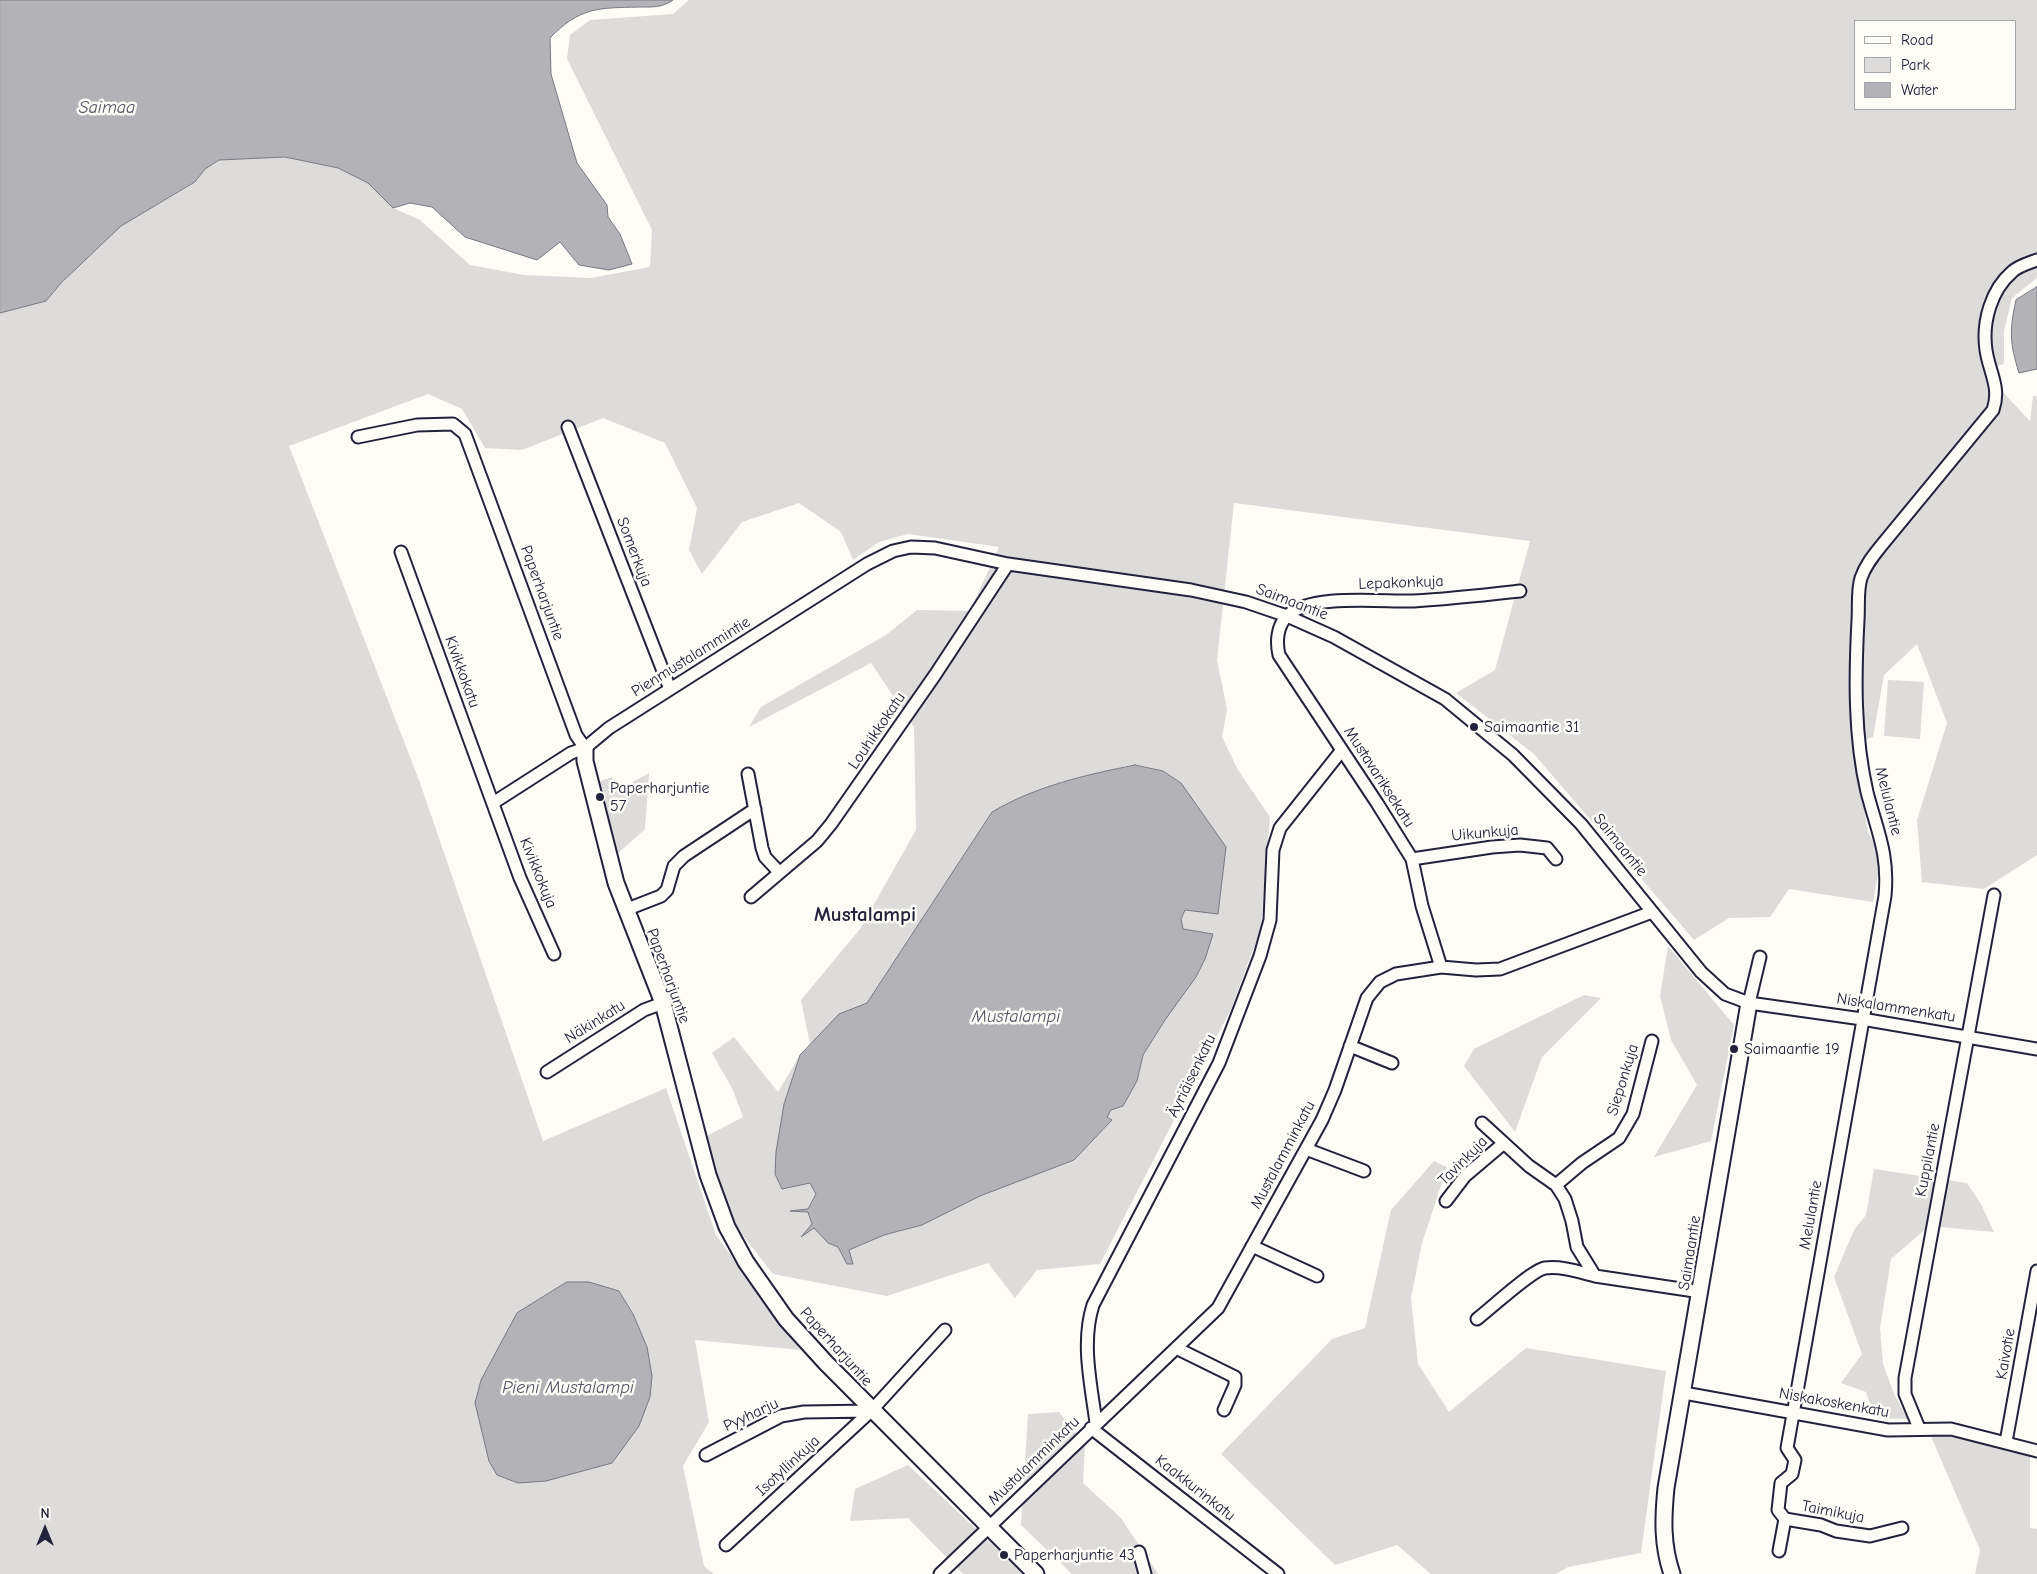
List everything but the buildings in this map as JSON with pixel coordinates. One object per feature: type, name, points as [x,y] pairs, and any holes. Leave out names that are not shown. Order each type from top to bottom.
[{"type":"street","name":"Melulantie","points":[[1793,1413],[1885,896],[1887,874],[1886,858],[1867,790],[1858,733],[1857,654],[1860,581],[1867,564],[1881,546],[1993,410],[1997,388],[1986,349],[1986,319],[1998,288],[2014,270],[2037,260]]},
{"type":"street","name":"Paperharjuntie","points":[[358,437],[417,425],[453,424],[465,434],[576,734],[585,748],[585,761],[600,825],[625,910],[663,1003],[708,1175],[727,1227],[746,1262],[786,1319],[871,1411],[1036,1574]]},
{"type":"street","name":"Somerkuja","points":[[568,427],[670,689]]},
{"type":"street","name":"Pienmustalammintie","points":[[494,803],[571,753],[585,748],[596,737],[867,564],[893,551],[910,547]]},
{"type":"street","name":"Saimaantie","points":[[910,547],[936,548],[1008,564],[1191,590],[1246,602],[1287,616],[1334,637],[1445,699],[1471,719],[1546,787],[1581,824],[1712,984],[1725,994],[1749,1003],[1663,1517],[1665,1546],[1672,1574]]},
{"type":"street","name":"Kivikkokatu","points":[[401,552],[494,803]]},
{"type":"street","name":"Louhikkokatu","points":[[751,897],[817,841],[836,817],[930,683],[1008,564]]},
{"type":"street","name":"Lepakonkuja","points":[[1287,616],[1301,607],[1320,603],[1364,600],[1413,601],[1520,591]]},
{"type":"street","name":"Mustavariksekatu","points":[[1287,616],[1276,642],[1279,655],[1412,859],[1422,906],[1441,967]]},
{"type":"street","name":"Äyriäisenkatu","points":[[1094,1426],[1088,1363],[1088,1321],[1093,1305],[1214,1072],[1235,1025],[1260,956],[1270,920],[1273,850],[1280,828],[1342,750]]},
{"type":"street","points":[[748,774],[765,857],[779,872]]},
{"type":"street","name":"Kivikkokuja","points":[[494,803],[520,878],[554,954]]},
{"type":"street","points":[[625,910],[661,896],[667,890],[674,866],[684,856],[754,809]]},
{"type":"street","name":"Uikunkuja","points":[[1412,859],[1520,845],[1547,848],[1556,859]]},
{"type":"street","name":"Kuppilantie","points":[[1919,1428],[1905,1394],[1905,1378],[1994,895]]},
{"type":"street","name":"Mustalamminkatu","points":[[940,1574],[1218,1308],[1306,1149],[1335,1090],[1367,998],[1380,982],[1396,974],[1441,967],[1476,970],[1500,969],[1652,912]]},
{"type":"street","points":[[1749,1003],[1760,957]]},
{"type":"street","name":"Näkinkatu","points":[[547,1072],[644,1010],[663,1003]]},
{"type":"street","name":"Niskalammenkatu","points":[[1749,1003],[1862,1019],[2037,1049]]},
{"type":"street","name":"Sieponkuja","points":[[1556,1185],[1582,1163],[1619,1138],[1633,1114],[1652,1041]]},
{"type":"street","points":[[1350,1046],[1392,1063]]},
{"type":"street","points":[[1482,1123],[1556,1185],[1565,1199],[1577,1247],[1595,1276]]},
{"type":"street","name":"Tavinkuja","points":[[1446,1201],[1465,1176],[1504,1143]]},
{"type":"street","points":[[1306,1149],[1364,1171]]},
{"type":"street","points":[[1252,1246],[1317,1276]]},
{"type":"street","points":[[1477,1319],[1526,1278],[1543,1268],[1565,1268],[1595,1276],[1701,1292]]},
{"type":"street","name":"Kaivotie","points":[[2006,1442],[2037,1271]]},
{"type":"street","name":"Isotyllinkuja","points":[[726,1544],[871,1411],[944,1330]]},
{"type":"street","points":[[1176,1348],[1235,1376],[1235,1385],[1224,1410]]},
{"type":"street","name":"Niskakoskenkatu","points":[[1684,1393],[1888,1430],[1919,1428],[1951,1429],[2037,1451]]},
{"type":"street","name":"Pyyharju","points":[[706,1455],[781,1416],[804,1412],[871,1411]]},
{"type":"street","name":"Taimikuja","points":[[1793,1413],[1787,1448],[1795,1460],[1792,1474],[1781,1483],[1778,1510],[1785,1519],[1821,1525],[1836,1531],[1870,1536],[1902,1528]]},
{"type":"street","name":"Kaakkurinkatu","points":[[1094,1426],[1278,1574]]},
{"type":"street","points":[[1779,1551],[1785,1519]]},
{"type":"street","points":[[1139,1552],[1145,1574]]},
{"type":"green space","points":[[689,0],[2037,0],[2037,278],[2012,298],[2004,331],[2004,364],[1982,370],[2030,421],[2033,396],[2037,396],[2037,855],[1984,889],[1922,882],[1917,820],[1947,723],[1917,644],[1884,675],[1873,737],[1853,744],[1868,832],[1881,856],[1873,902],[1789,889],[1770,917],[1729,918],[1694,940],[1534,754],[1456,693],[1495,670],[1530,541],[1234,503],[1217,660],[1227,709],[1222,737],[1238,770],[1270,817],[1261,928],[1231,1009],[1100,1264],[1037,1270],[1015,1298],[988,1263],[887,1296],[773,1274],[734,1224],[716,1182],[703,1138],[743,1117],[733,1090],[712,1053],[734,1037],[778,1092],[800,1055],[784,1105],[783,1189],[810,1183],[816,1194],[808,1209],[794,1211],[808,1212],[812,1224],[803,1235],[814,1228],[828,1243],[839,1247],[847,1263],[853,1263],[849,1250],[884,1235],[922,1225],[980,1196],[1074,1160],[1112,1120],[1107,1117],[1111,1110],[1123,1106],[1137,1081],[1143,1055],[1165,1020],[1183,929],[1181,919],[1184,910],[1181,783],[1153,769],[1135,765],[1048,786],[1020,797],[992,812],[867,1003],[839,1014],[810,1044],[801,1000],[860,929],[916,830],[914,727],[871,663],[749,727],[761,707],[886,635],[917,610],[970,611],[999,547],[908,534],[879,542],[853,560],[841,532],[799,503],[742,522],[702,574],[689,550],[697,508],[665,443],[603,418],[522,450],[485,448],[462,409],[428,394],[289,446],[419,780],[543,1141],[666,1088],[716,1235],[800,1350],[695,1340],[709,1422],[683,1466],[704,1566],[714,1574],[0,1574],[0,313],[46,301],[61,283],[121,226],[195,183],[205,169],[219,160],[285,157],[338,168],[368,183],[393,208],[420,220],[470,265],[524,275],[591,278],[650,267],[652,230],[567,59],[570,35],[590,20],[673,14]],"holes":[[[619,1290],[633,1316],[648,1354],[651,1382],[650,1397],[481,1380],[492,1360]]]},
{"type":"green space","points":[[1888,680],[1924,682],[1920,739],[1884,736]]},
{"type":"green space","points":[[649,773],[645,829],[615,856],[598,782],[612,777],[617,791]]},
{"type":"green space","points":[[1668,946],[1734,1025],[1711,1141],[1654,1157],[1697,1085],[1671,1040],[1660,996]]},
{"type":"green space","points":[[1584,995],[1601,998],[1542,1057],[1515,1132],[1464,1066],[1474,1049]]},
{"type":"green space","points":[[1434,1161],[1447,1167],[1422,1243],[1411,1298],[1418,1364],[1449,1412],[1526,1348],[1666,1371],[1641,1553],[1568,1567],[1556,1574],[1431,1574],[1397,1545],[1335,1565],[1221,1454],[1332,1339],[1365,1328],[1391,1210]]},
{"type":"green space","points":[[1874,1169],[1967,1183],[1981,1204],[1994,1232],[1929,1226],[1891,1259],[1880,1328],[1883,1364],[1894,1394],[1908,1419],[1875,1418],[1866,1392],[1841,1383],[1862,1354],[1834,1277],[1854,1230],[1866,1215]]},
{"type":"green space","points":[[1059,1412],[1085,1445],[1083,1483],[1121,1518],[1158,1574],[1072,1574],[1021,1525],[1028,1414]]},
{"type":"green space","points":[[1930,1434],[1982,1441],[2030,1456],[2030,1528],[2037,1529],[2037,1574],[1975,1574],[1980,1550]]},
{"type":"green space","points":[[908,1465],[1024,1574],[963,1574],[908,1518],[850,1521],[855,1489]]},
{"type":"water","name":"Saimaa","points":[[0,0],[673,0],[657,6],[590,11],[571,20],[550,38],[551,74],[577,163],[607,205],[608,217],[620,234],[632,264],[609,270],[579,265],[560,242],[537,260],[465,237],[432,207],[410,203],[393,208],[368,183],[338,168],[285,157],[219,160],[205,169],[195,182],[121,226],[61,283],[46,301],[0,313]]},
{"type":"water","points":[[2037,287],[2037,369],[2019,373],[2011,337],[2016,300]]},
{"type":"water","name":"Mustalampi","points":[[1135,765],[1163,771],[1181,783],[1226,847],[1218,914],[1185,910],[1181,919],[1183,929],[1213,934],[1205,959],[1196,977],[1143,1055],[1137,1081],[1123,1106],[1111,1110],[1107,1117],[1112,1120],[1074,1160],[980,1196],[922,1225],[884,1235],[849,1250],[853,1264],[847,1264],[838,1247],[828,1243],[814,1228],[801,1237],[812,1224],[808,1212],[790,1211],[808,1209],[816,1194],[810,1183],[782,1189],[775,1174],[776,1152],[784,1104],[800,1055],[839,1014],[867,1003],[992,812],[1026,795],[1061,782]]},
{"type":"water","name":"Pieni Mustalampi","points":[[567,1282],[589,1282],[619,1291],[633,1314],[647,1347],[652,1376],[650,1397],[639,1426],[612,1463],[546,1481],[518,1483],[497,1475],[489,1461],[475,1403],[481,1380],[517,1313]]},
{"type":"place","name":"Saimaantie 31","points":[[1474,727]]},
{"type":"place","name":"Paperharjuntie 57","points":[[600,797]]},
{"type":"place","name":"Saimaantie 19","points":[[1734,1049]]},
{"type":"place","name":"Paperharjuntie 43","points":[[1004,1555]]},
{"type":"district","name":"Mustalampi","points":[[865,915]]}]
